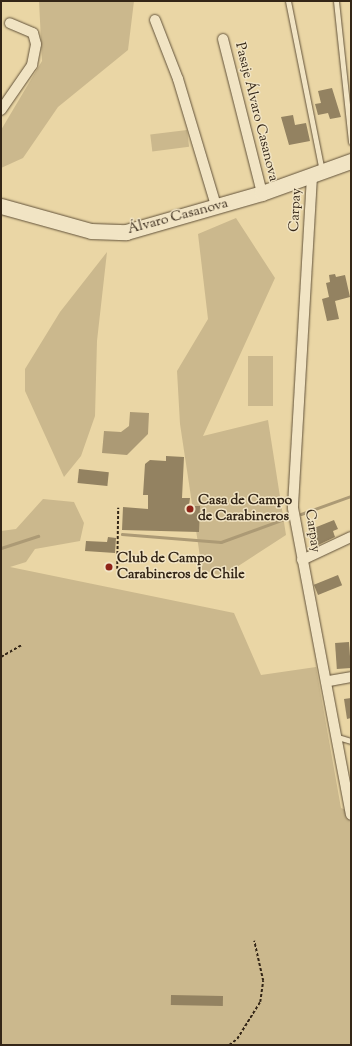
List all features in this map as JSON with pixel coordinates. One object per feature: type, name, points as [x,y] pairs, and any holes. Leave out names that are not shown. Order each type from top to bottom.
[{"type":"street","points":[[155,20],[178,79],[216,206]]},
{"type":"street","points":[[1,110],[32,66],[36,44],[33,33],[10,23]]},
{"type":"street","name":"Pasaje Álvaro Casanova","points":[[223,39],[262,193]]},
{"type":"street","name":"Álvaro Casanova","points":[[1,206],[105,234],[144,228],[262,193],[351,161]]},
{"type":"street","name":"Carpay","points":[[317,174],[293,508],[302,560],[329,681],[351,814]]},
{"type":"street","points":[[302,560],[351,538]]},
{"type":"street","points":[[329,681],[351,677]]},
{"type":"lane","points":[[288,1],[317,174]]},
{"type":"lane","points":[[336,1],[351,142]]},
{"type":"lane","points":[[338,737],[351,741]]},
{"type":"path","points":[[117,569],[118,508]]},
{"type":"path","points":[[1,657],[22,646]]},
{"type":"path","points":[[229,1045],[237,1039],[260,1002],[263,981],[254,941]]},
{"type":"shaded area","points":[[39,1],[134,1],[128,50],[58,107],[23,158],[1,168],[1,130],[42,61]]},
{"type":"shaded area","points":[[187,130],[189,147],[152,151],[150,135]]},
{"type":"shaded area","points":[[236,218],[275,278],[203,436],[268,420],[286,535],[223,576],[202,570],[180,424],[177,371],[208,319],[198,234]]},
{"type":"shaded area","points":[[107,252],[97,341],[95,416],[81,456],[64,477],[25,391],[25,369],[60,312]]},
{"type":"shaded area","points":[[248,356],[273,356],[273,406],[248,406]]},
{"type":"shaded area","points":[[130,412],[149,413],[148,434],[127,455],[102,453],[104,431],[121,432],[129,426]]},
{"type":"shaded area","points":[[43,499],[74,502],[84,523],[80,541],[35,549],[26,562],[10,567],[234,613],[261,675],[316,667],[341,808],[351,812],[351,1045],[1,1045],[1,531],[16,529]]},
{"type":"building","points":[[332,88],[341,117],[330,119],[328,113],[318,115],[315,104],[321,103],[318,91]]},
{"type":"building","points":[[293,115],[295,125],[306,123],[310,141],[289,145],[281,117]]},
{"type":"building","points":[[335,274],[336,277],[345,275],[350,297],[335,301],[339,319],[327,321],[322,299],[329,297],[326,283],[330,282],[329,275]]},
{"type":"building","points":[[166,456],[184,457],[182,498],[190,498],[189,506],[200,506],[199,532],[122,530],[123,507],[148,509],[148,495],[143,495],[145,464],[150,460],[166,461]]},
{"type":"building","points":[[79,469],[109,472],[107,486],[78,483]]},
{"type":"building","points":[[334,520],[338,529],[333,531],[335,537],[316,546],[309,530]]},
{"type":"building","points":[[108,537],[116,538],[115,553],[85,551],[86,541],[107,542]]},
{"type":"building","points":[[338,575],[342,585],[318,595],[314,585]]},
{"type":"building","points":[[349,642],[351,668],[337,669],[335,643]]},
{"type":"building","points":[[351,698],[351,718],[347,719],[344,699]]},
{"type":"building","points":[[171,995],[223,996],[223,1006],[171,1005]]},
{"type":"waterway","points":[[301,514],[351,496]]},
{"type":"waterway","points":[[122,534],[221,542],[287,518]]},
{"type":"waterway","points":[[1,548],[38,536]]},
{"type":"place","name":"Casa de Campo de Carabineros","points":[[190,509]]},
{"type":"place","name":"Club de Campo Carabineros de Chile","points":[[109,567]]}]
